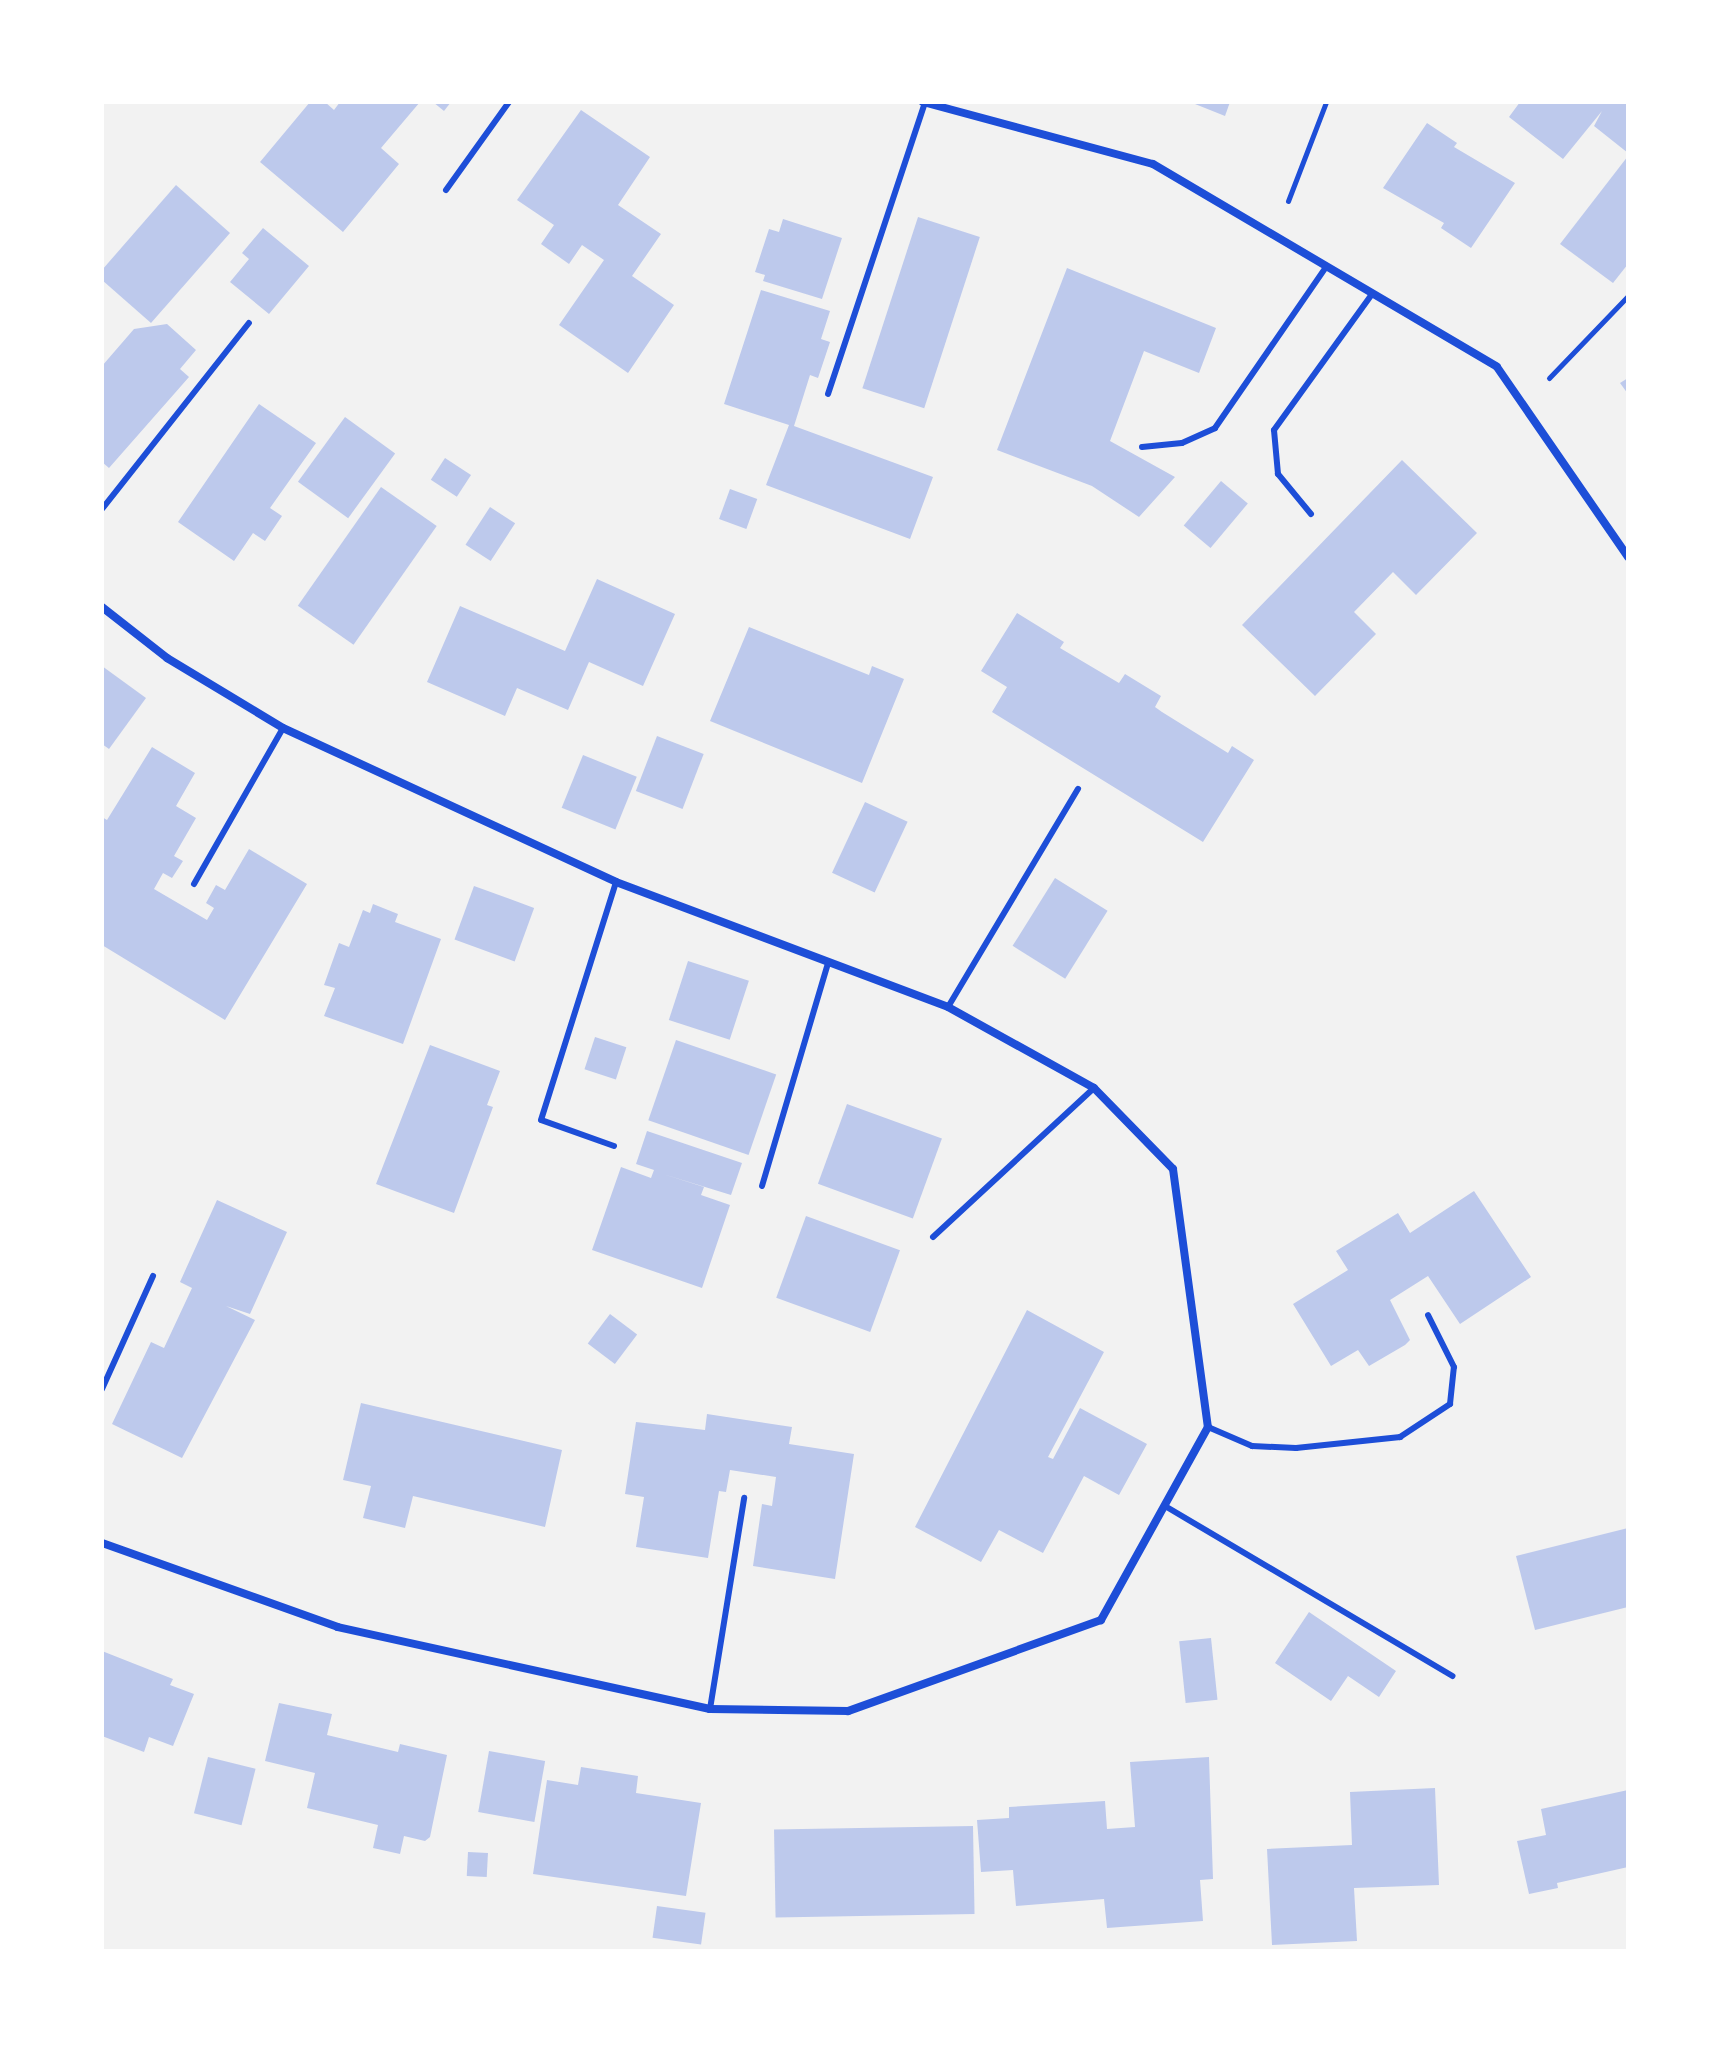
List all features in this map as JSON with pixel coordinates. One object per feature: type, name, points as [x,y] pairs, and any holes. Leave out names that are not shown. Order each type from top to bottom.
[{"type":"street","points":[[924,102],[1153,164],[1497,367],[1628,557]]},
{"type":"street","points":[[102,607],[167,658],[283,728],[616,882],[948,1007],[1094,1088],[1173,1169],[1208,1427],[1101,1620],[848,1711],[710,1709],[338,1627],[102,1543]]},
{"type":"lane","points":[[446,190],[509,102]]},
{"type":"lane","points":[[828,394],[924,102]]},
{"type":"lane","points":[[1142,447],[1182,443],[1215,428],[1326,267]]},
{"type":"lane","points":[[1311,514],[1278,474],[1274,430],[1372,294]]},
{"type":"lane","points":[[102,509],[249,323]]},
{"type":"lane","points":[[194,884],[283,728]]},
{"type":"lane","points":[[948,1007],[1078,789]]},
{"type":"lane","points":[[614,1146],[541,1120],[616,882]]},
{"type":"lane","points":[[762,1186],[828,963]]},
{"type":"lane","points":[[933,1237],[1094,1088]]},
{"type":"lane","points":[[102,1389],[153,1276]]},
{"type":"lane","points":[[1208,1427],[1252,1446],[1296,1448],[1400,1437],[1450,1404],[1454,1367],[1428,1315]]},
{"type":"lane","points":[[710,1709],[744,1498]]},
{"type":"lane","points":[[1165,1506],[1452,1676]]},
{"type":"path","points":[[1275,236],[1326,102]]},
{"type":"path","points":[[1523,405],[1628,296]]},
{"type":"building","points":[[310,102],[325,102],[334,110],[340,102],[420,102],[381,148],[399,164],[343,232],[260,162]]},
{"type":"building","points":[[433,102],[451,102],[444,111]]},
{"type":"building","points":[[1190,102],[1230,102],[1225,116]]},
{"type":"building","points":[[1520,102],[1628,102],[1628,153],[1594,126],[1602,111],[1563,159],[1509,117]]},
{"type":"building","points":[[581,110],[650,157],[618,205],[661,234],[632,276],[674,305],[628,373],[559,325],[604,260],[582,245],[569,264],[541,244],[554,225],[517,200]]},
{"type":"building","points":[[1427,123],[1457,143],[1454,147],[1515,183],[1471,248],[1441,228],[1444,223],[1383,188]]},
{"type":"building","points":[[1628,156],[1628,264],[1613,283],[1560,244]]},
{"type":"building","points":[[176,185],[230,233],[151,323],[102,280],[102,270]]},
{"type":"building","points":[[918,217],[980,237],[924,408],[862,388]]},
{"type":"building","points":[[783,219],[842,238],[822,299],[763,281],[765,275],[755,272],[769,229],[779,232]]},
{"type":"building","points":[[263,228],[309,266],[269,314],[230,282],[249,259],[242,253]]},
{"type":"building","points":[[1067,268],[1216,328],[1199,373],[1144,351],[1110,441],[1175,477],[1139,517],[1092,486],[997,450]]},
{"type":"building","points":[[761,290],[830,311],[821,339],[830,342],[818,378],[810,375],[794,426],[933,477],[910,539],[766,485],[789,425],[724,404]]},
{"type":"building","points":[[167,324],[196,350],[180,369],[189,377],[109,468],[102,462],[102,366],[134,329]]},
{"type":"building","points":[[1628,378],[1628,394],[1620,383]]},
{"type":"building","points":[[259,404],[316,443],[270,508],[282,516],[265,541],[253,533],[234,561],[178,522]]},
{"type":"building","points":[[345,417],[395,453],[348,518],[298,482]]},
{"type":"building","points":[[445,458],[471,475],[457,497],[431,480]]},
{"type":"building","points":[[1402,460],[1477,533],[1416,595],[1393,572],[1354,612],[1376,634],[1315,696],[1242,625]]},
{"type":"building","points":[[1221,481],[1248,503],[1211,548],[1184,525]]},
{"type":"building","points":[[381,487],[437,526],[354,645],[298,606]]},
{"type":"building","points":[[730,489],[757,499],[746,529],[719,519]]},
{"type":"building","points":[[490,507],[515,523],[491,561],[465,545]]},
{"type":"building","points":[[597,579],[675,614],[643,686],[589,662],[568,710],[517,688],[505,716],[427,682],[460,606],[565,651]]},
{"type":"building","points":[[1017,613],[1064,642],[1060,648],[1119,683],[1125,674],[1161,696],[1155,707],[1228,753],[1232,746],[1254,760],[1203,842],[992,712],[1007,687],[981,671]]},
{"type":"building","points":[[749,627],[869,675],[872,666],[904,679],[862,783],[710,721]]},
{"type":"building","points":[[102,666],[146,698],[109,749],[102,744]]},
{"type":"building","points":[[657,736],[704,754],[683,809],[636,791]]},
{"type":"building","points":[[152,747],[195,773],[176,806],[196,818],[174,856],[183,861],[172,878],[163,873],[154,889],[207,920],[214,908],[206,903],[216,885],[225,890],[249,849],[307,884],[225,1020],[102,945],[102,817],[107,820]]},
{"type":"building","points":[[583,755],[637,777],[615,830],[562,808]]},
{"type":"building","points":[[865,802],[908,822],[875,893],[832,873]]},
{"type":"building","points":[[1055,878],[1108,911],[1065,979],[1013,946]]},
{"type":"building","points":[[474,886],[534,908],[515,961],[455,940]]},
{"type":"building","points":[[373,904],[398,914],[395,922],[441,939],[403,1044],[324,1016],[335,988],[324,985],[339,943],[349,947],[363,910],[370,913]]},
{"type":"building","points":[[688,961],[749,981],[730,1040],[669,1020]]},
{"type":"building","points":[[595,1037],[626,1047],[616,1080],[584,1069]]},
{"type":"building","points":[[676,1040],[776,1075],[749,1155],[648,1120]]},
{"type":"building","points":[[430,1045],[500,1071],[487,1105],[493,1107],[454,1213],[376,1184]]},
{"type":"building","points":[[847,1104],[942,1139],[913,1218],[818,1184]]},
{"type":"building","points":[[647,1131],[742,1163],[731,1195],[663,1174],[704,1187],[701,1195],[730,1205],[702,1288],[592,1250],[621,1167],[651,1178],[654,1170],[636,1164]]},
{"type":"building","points":[[1474,1191],[1531,1277],[1460,1324],[1428,1276],[1390,1300],[1410,1340],[1405,1345],[1369,1366],[1358,1350],[1331,1366],[1293,1304],[1348,1270],[1336,1251],[1398,1213],[1410,1233]]},
{"type":"building","points":[[217,1200],[287,1232],[250,1314],[226,1306],[255,1320],[182,1458],[112,1424],[151,1342],[164,1348],[192,1288],[180,1282]]},
{"type":"building","points":[[806,1216],[900,1250],[870,1332],[776,1298]]},
{"type":"building","points":[[1027,1310],[1104,1352],[1048,1457],[1053,1459],[1080,1408],[1147,1444],[1119,1495],[1084,1476],[1043,1553],[999,1530],[981,1562],[915,1527]]},
{"type":"building","points":[[610,1314],[637,1334],[615,1364],[588,1344]]},
{"type":"building","points":[[361,1403],[562,1450],[545,1527],[413,1496],[405,1528],[363,1518],[371,1486],[343,1480]]},
{"type":"building","points":[[707,1414],[792,1427],[789,1444],[854,1454],[835,1579],[753,1566],[762,1504],[772,1506],[776,1477],[730,1470],[726,1492],[719,1491],[708,1558],[636,1547],[644,1497],[625,1494],[636,1422],[705,1430]]},
{"type":"building","points":[[1628,1528],[1628,1607],[1535,1630],[1516,1556]]},
{"type":"building","points":[[1309,1612],[1396,1671],[1379,1697],[1348,1676],[1331,1701],[1275,1663]]},
{"type":"building","points":[[1211,1638],[1217,1700],[1186,1703],[1179,1641]]},
{"type":"building","points":[[102,1651],[173,1679],[170,1685],[194,1694],[173,1746],[149,1737],[144,1752],[102,1736]]},
{"type":"building","points":[[279,1703],[332,1714],[327,1735],[398,1752],[400,1744],[447,1755],[430,1837],[425,1841],[404,1836],[400,1854],[373,1848],[378,1825],[307,1808],[315,1773],[265,1761]]},
{"type":"building","points":[[489,1751],[545,1761],[534,1822],[478,1812]]},
{"type":"building","points":[[208,1757],[256,1769],[242,1825],[194,1813]]},
{"type":"building","points":[[1209,1757],[1213,1879],[1200,1880],[1203,1921],[1107,1928],[1104,1899],[1016,1906],[1013,1870],[981,1872],[977,1820],[1009,1818],[1009,1807],[1105,1801],[1107,1829],[1135,1827],[1130,1762]]},
{"type":"building","points":[[581,1767],[638,1776],[636,1793],[701,1803],[686,1896],[533,1874],[547,1780],[578,1785]]},
{"type":"building","points":[[1435,1788],[1439,1885],[1354,1888],[1357,1941],[1272,1945],[1267,1849],[1352,1845],[1350,1792]]},
{"type":"building","points":[[1628,1790],[1628,1867],[1557,1883],[1558,1888],[1529,1894],[1517,1841],[1546,1835],[1541,1809]]},
{"type":"building","points":[[973,1826],[975,1914],[776,1917],[774,1829]]},
{"type":"building","points":[[468,1852],[488,1853],[487,1877],[467,1876]]},
{"type":"building","points":[[657,1906],[706,1913],[701,1945],[653,1938]]}]
